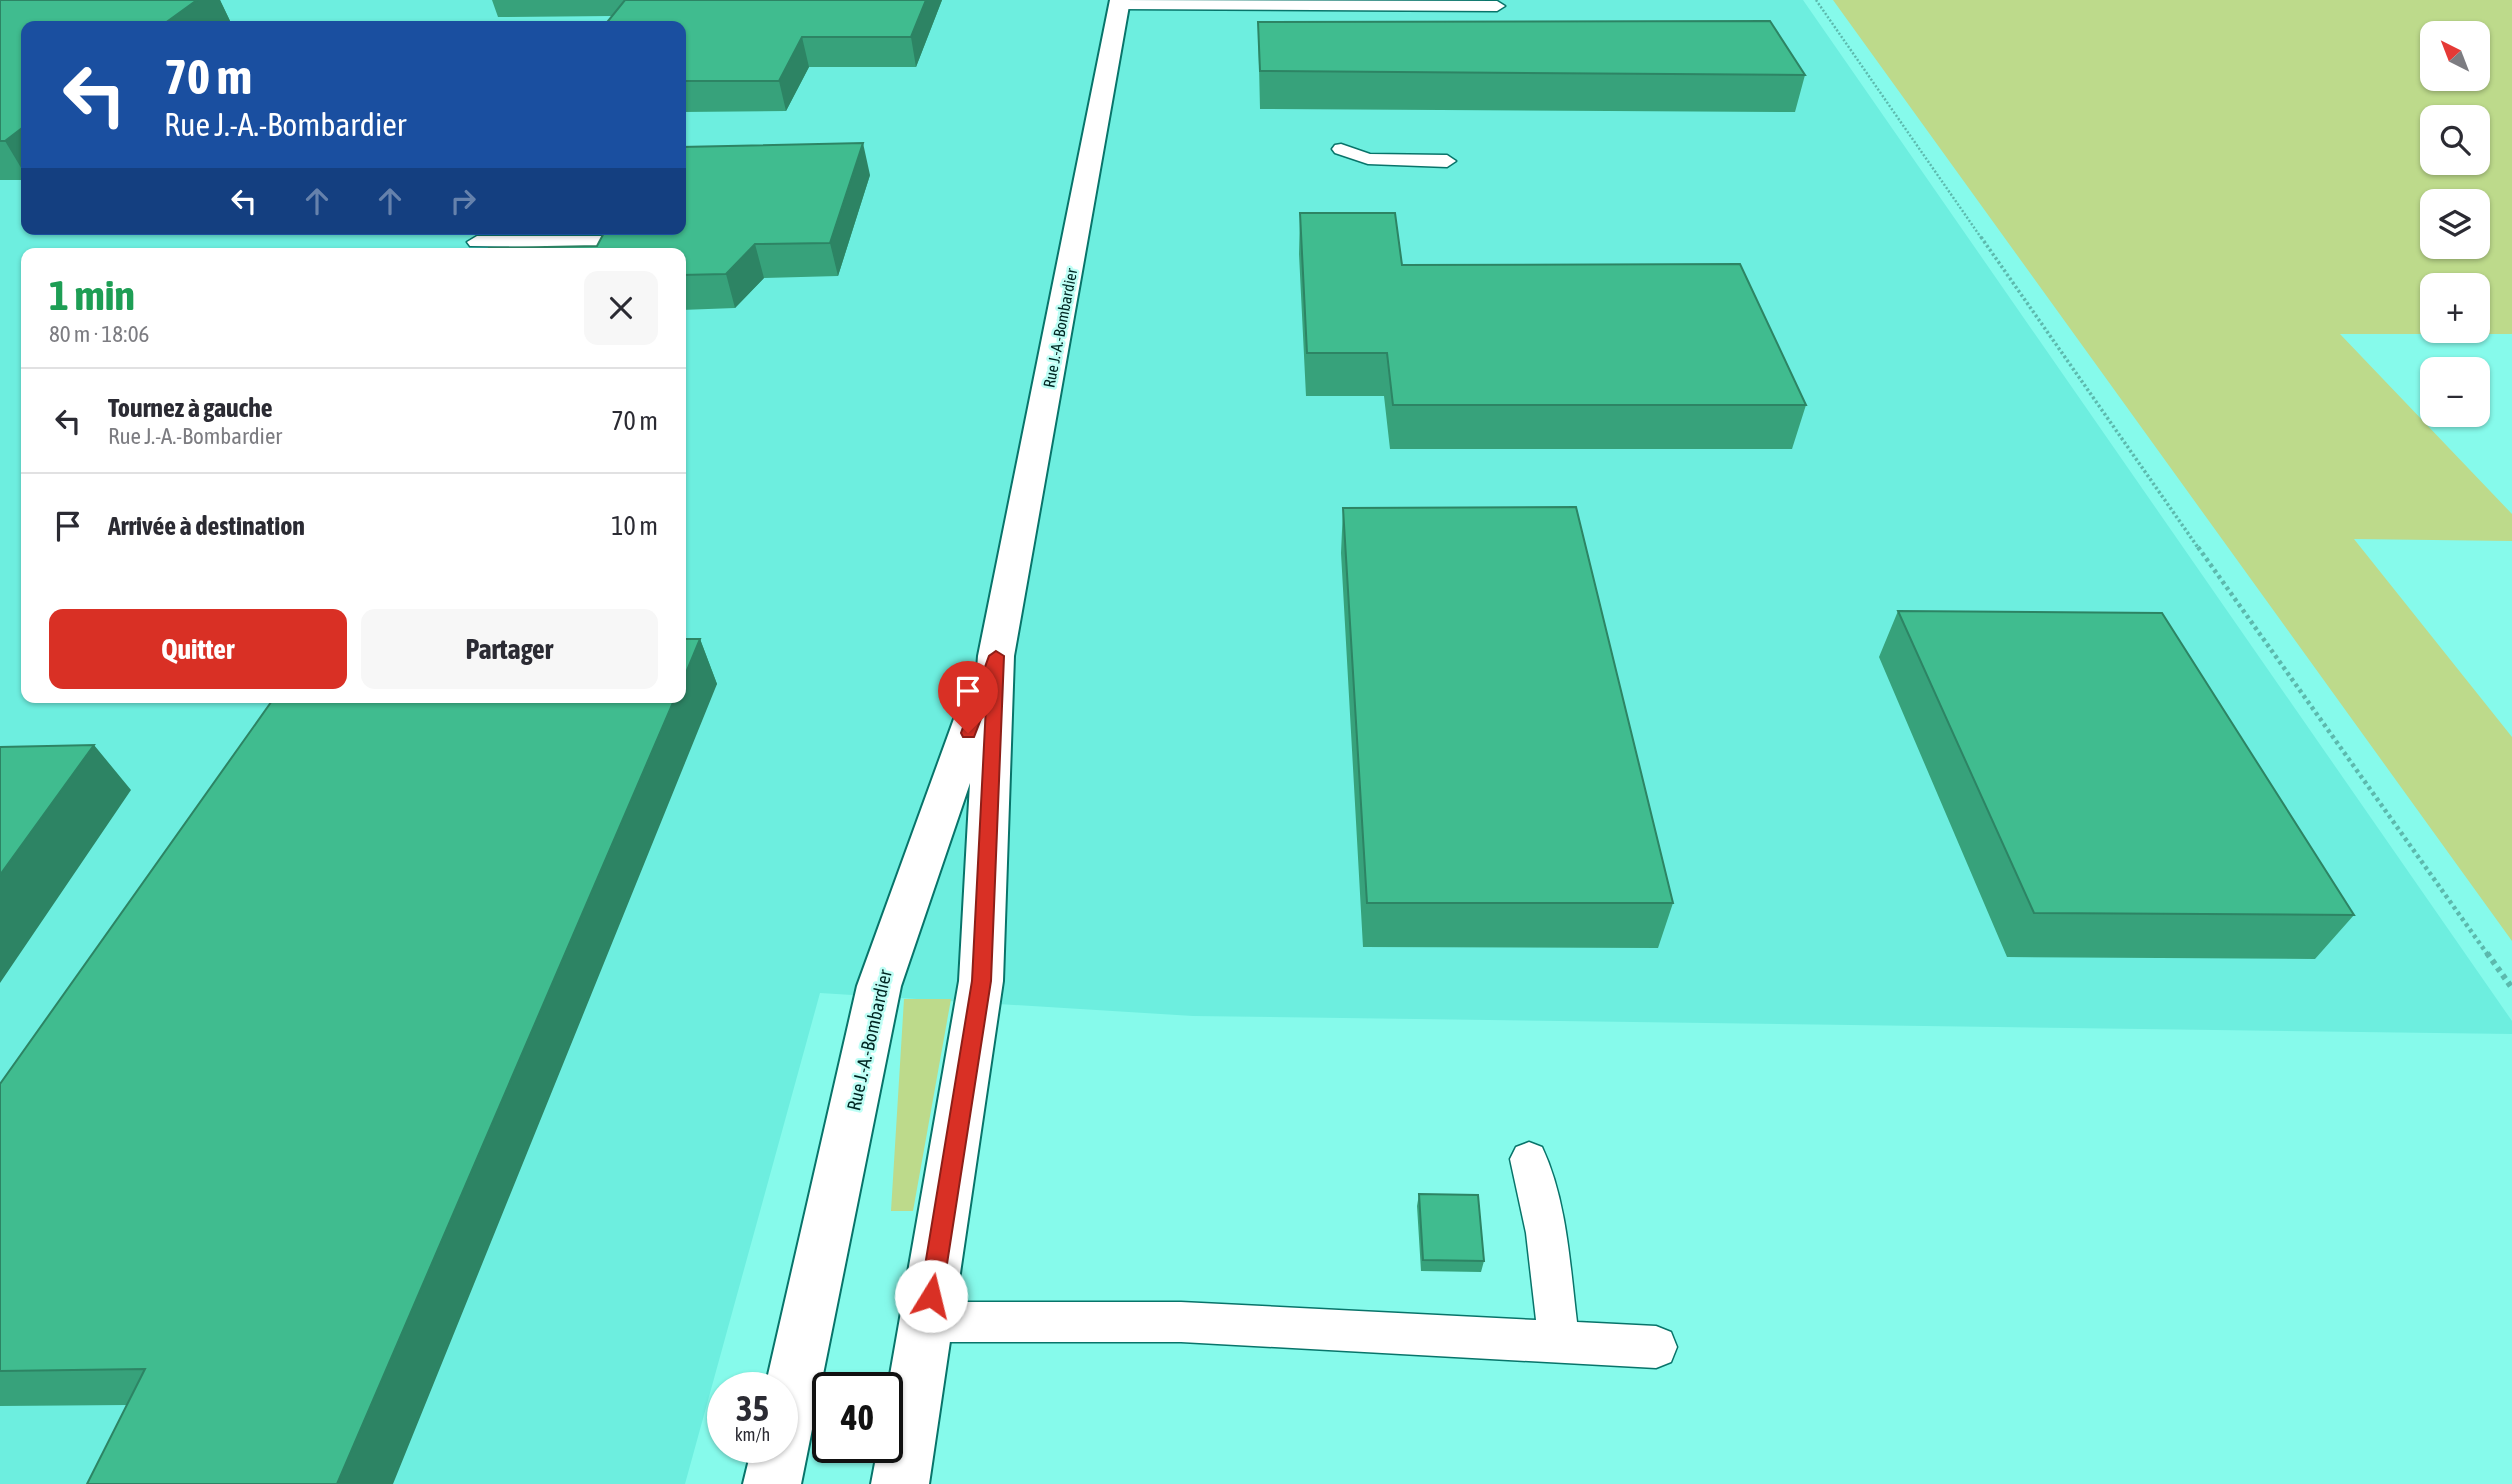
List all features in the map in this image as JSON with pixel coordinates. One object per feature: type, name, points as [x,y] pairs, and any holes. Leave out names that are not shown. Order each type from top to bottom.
[{"type":"street","name":"Rue J.-A.-Bombardier","points":[[900,1484],[981,981],[996,656],[1120,2]]},
{"type":"street","name":"Rue J.-A.-Bombardier","points":[[796,1372],[879,986],[996,656]]},
{"type":"street","points":[[772,1484],[777,1463]]},
{"type":"lane","points":[[1120,2],[1497,6]]},
{"type":"lane","points":[[477,242],[604,242]]},
{"type":"lane","points":[[1529,1159],[1546,1233],[1559,1342]]},
{"type":"lane","points":[[927,1322],[1181,1322],[1656,1347]]},
{"type":"path","points":[[1816,0],[2215,572],[2512,988]]},
{"type":"shaded area","points":[[0,0],[1803,0],[2512,1021],[2512,1034],[1193,1016],[820,993],[716,1372],[707,1372],[707,1404],[685,1484],[0,1484]]},
{"type":"green space","points":[[1833,0],[2512,0],[2512,334],[2490,334],[2490,273],[2420,273],[2420,334],[2340,334],[2420,418],[2420,427],[2429,427],[2512,514],[2512,541],[2354,539],[2512,737],[2512,941]]},
{"type":"green space","points":[[904,999],[951,999],[913,1211],[891,1211]]},
{"type":"building","points":[[0,0],[197,0],[168,21],[21,21],[21,129],[5,141],[0,141]]},
{"type":"building","points":[[625,0],[926,0],[911,37],[802,37],[779,81],[686,81],[686,21],[608,21]]},
{"type":"building","points":[[1770,21],[1805,75],[1260,71],[1258,22]]},
{"type":"building","points":[[863,143],[830,243],[755,244],[726,274],[686,275],[686,248],[489,248],[597,246],[603,235],[686,235],[686,147]]},
{"type":"building","points":[[1300,213],[1395,213],[1402,265],[1740,264],[1806,405],[1393,405],[1387,353],[1307,353]]},
{"type":"building","points":[[1576,507],[1673,903],[1367,903],[1343,508]]},
{"type":"building","points":[[1898,611],[2162,613],[2354,915],[2034,913]]},
{"type":"building","points":[[686,639],[700,639],[686,673]]},
{"type":"building","points":[[270,703],[673,703],[337,1484],[87,1484],[145,1369],[0,1371],[0,1084]]},
{"type":"building","points":[[94,745],[0,875],[0,747]]},
{"type":"building","points":[[1419,1194],[1478,1195],[1484,1261],[1423,1260]]},
{"type":"route","points":[[931,1296],[981,981],[996,656],[968,733]]}]
